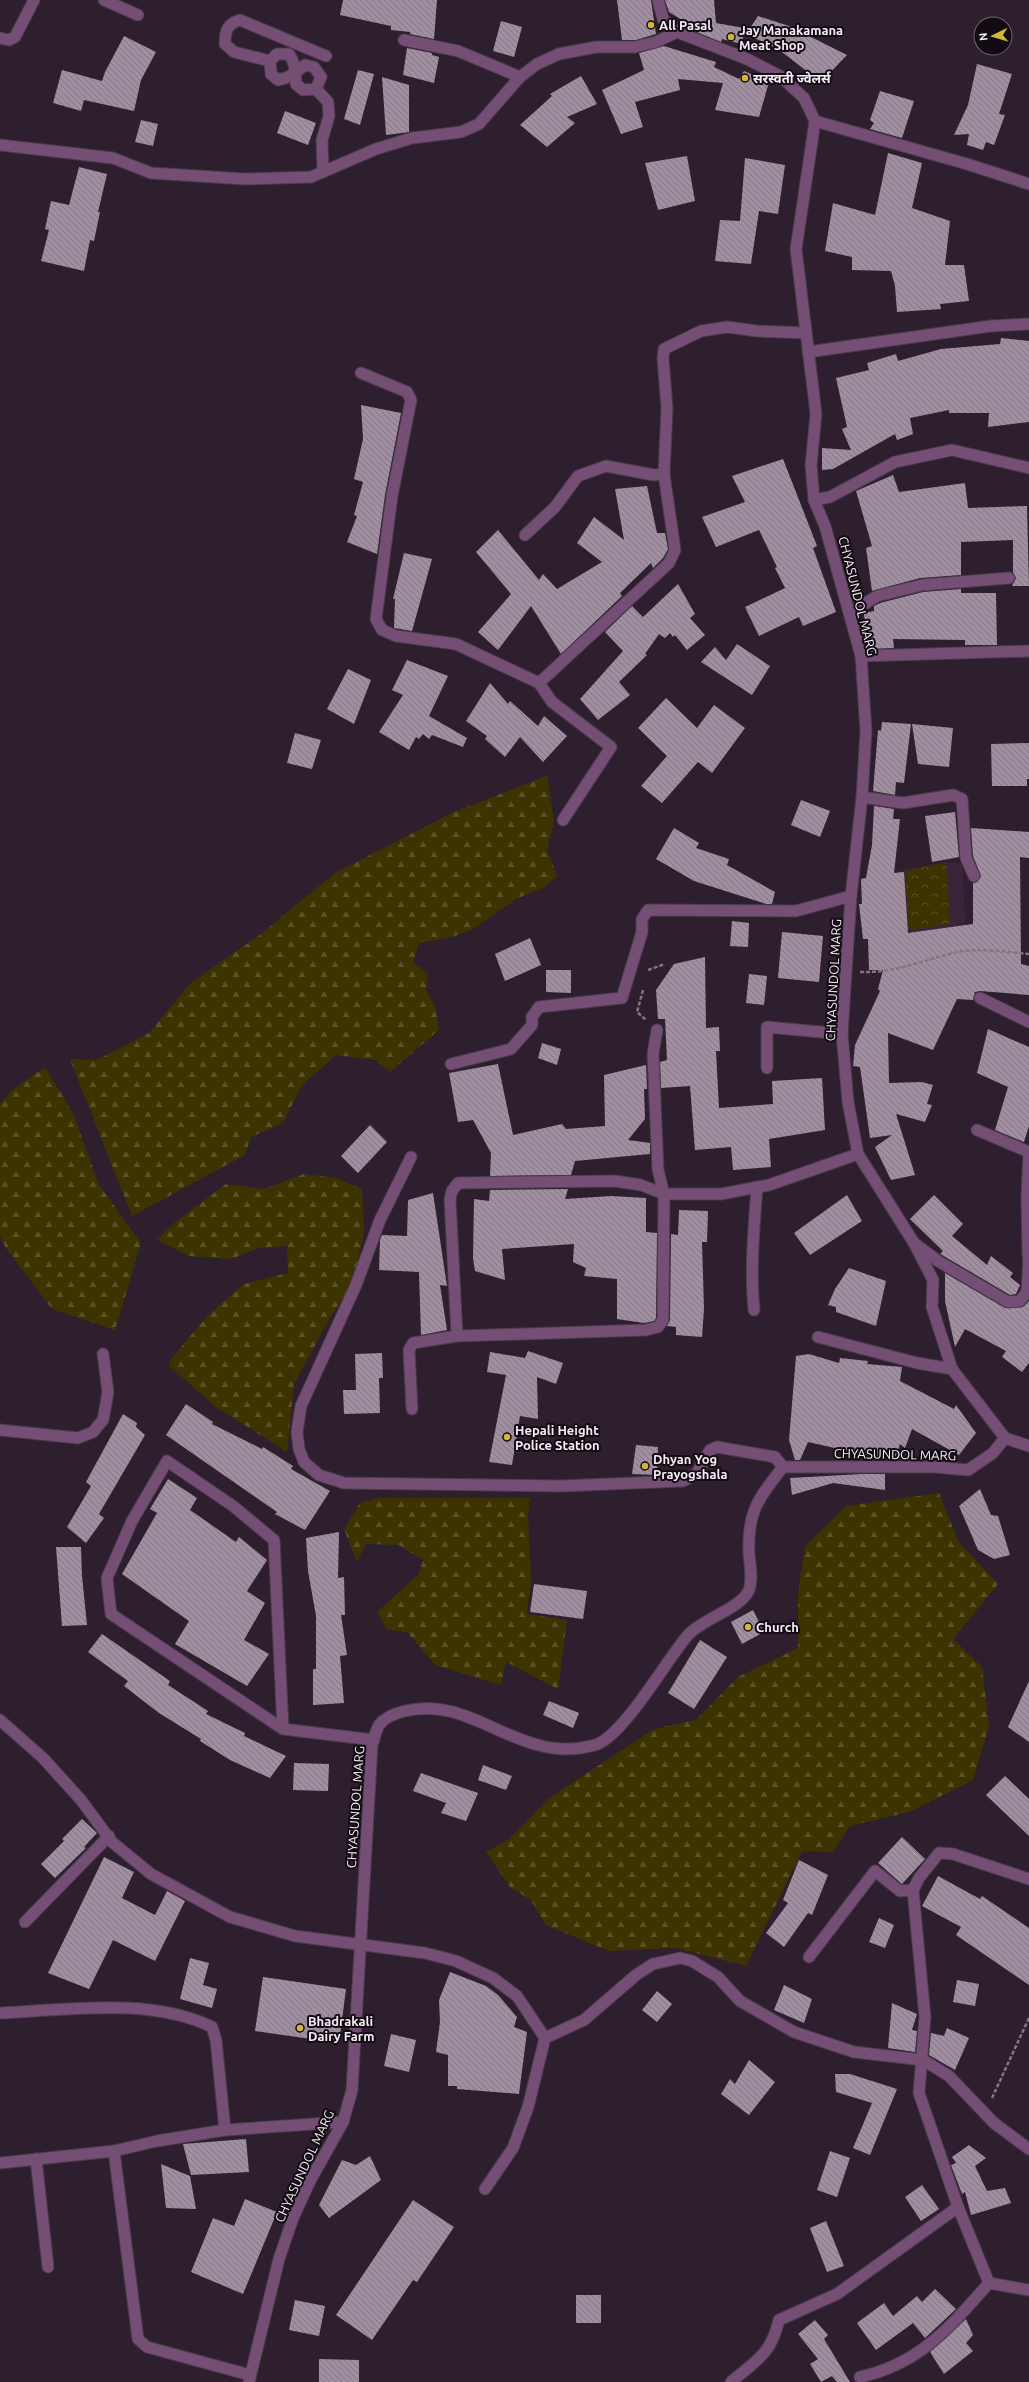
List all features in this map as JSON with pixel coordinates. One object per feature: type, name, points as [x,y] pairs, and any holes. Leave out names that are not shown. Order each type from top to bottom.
[{"type":"street","points":[[0,38],[8,40],[15,37],[34,0]]},
{"type":"street","points":[[104,0],[138,14]]},
{"type":"street","points":[[658,0],[663,19],[677,32],[747,59],[780,76],[804,98],[815,121],[968,164],[1029,184]]},
{"type":"street","points":[[270,61],[234,52],[225,44],[225,30],[232,22],[240,20],[326,56]]},
{"type":"street","points":[[0,144],[113,158],[151,173],[244,179],[311,177],[376,149],[412,138],[461,132],[479,124],[520,77],[537,64],[559,54],[596,48],[635,47],[656,42],[677,32]]},
{"type":"street","points":[[404,40],[458,51],[520,77]]},
{"type":"street","points":[[316,89],[303,90],[296,84],[295,72],[295,62],[289,54],[277,54],[270,61],[270,74],[278,80],[288,79],[295,72],[305,65],[314,67],[321,77],[316,89]]},
{"type":"street","points":[[316,89],[328,102],[329,116],[322,140],[323,172]]},
{"type":"street","name":"CHYASUNDOL MARG","points":[[250,2379],[279,2259],[293,2218],[311,2179],[343,2122],[352,2090],[374,1740],[379,1725],[394,1713],[422,1707],[446,1708],[537,1745],[561,1749],[597,1745],[621,1726],[689,1634],[738,1602],[749,1591],[751,1580],[748,1535],[751,1518],[766,1488],[783,1467],[935,1467],[968,1470],[994,1453],[1005,1438],[952,1369],[932,1307],[933,1280],[914,1243],[858,1154],[848,1102],[842,1034],[851,896],[862,797],[866,730],[860,656],[850,613],[825,526],[814,500],[811,465],[816,414],[796,249],[815,121]]},
{"type":"street","points":[[808,352],[990,326],[1029,324]]},
{"type":"street","points":[[539,683],[669,562],[676,550],[664,474],[667,408],[663,359],[664,349],[701,331],[727,327],[757,331],[806,333]]},
{"type":"street","points":[[361,373],[407,392],[411,400],[392,496],[376,620],[382,630],[396,636],[456,644],[539,683],[552,702],[611,747],[563,820]]},
{"type":"street","points":[[814,500],[830,497],[895,462],[952,450],[1029,468]]},
{"type":"street","points":[[526,535],[554,507],[578,476],[606,466],[654,474],[664,474]]},
{"type":"street","points":[[850,613],[878,596],[922,584],[1009,578]]},
{"type":"street","points":[[860,656],[1029,651]]},
{"type":"street","points":[[862,797],[903,803],[953,795],[962,799],[966,858],[974,876]]},
{"type":"street","points":[[451,1064],[511,1050],[532,1026],[532,1017],[539,1007],[622,998],[642,932],[642,919],[648,910],[796,911],[851,896]]},
{"type":"street","points":[[980,998],[1029,1022]]},
{"type":"street","points":[[767,1068],[766,1027],[842,1034]]},
{"type":"street","points":[[412,1409],[409,1350],[413,1343],[457,1336],[646,1330],[658,1327],[663,1320],[664,1194],[658,1170],[653,1054],[657,1030]]},
{"type":"street","points":[[914,1243],[938,1261],[1008,1302],[1020,1301],[1028,1292],[1029,1254],[1027,1198],[1029,1152],[978,1130]]},
{"type":"street","points":[[457,1336],[450,1199],[452,1191],[458,1183],[615,1181],[641,1185],[664,1194],[721,1194],[769,1185],[858,1154]]},
{"type":"street","points":[[411,1157],[380,1220],[356,1285],[301,1406],[297,1432],[299,1449],[304,1462],[319,1475],[344,1483],[385,1485],[473,1483],[561,1486],[684,1481],[697,1474],[710,1450],[717,1447],[775,1457],[783,1467]]},
{"type":"street","points":[[754,1310],[752,1288],[753,1234],[757,1187]]},
{"type":"street","points":[[818,1337],[917,1363],[952,1369]]},
{"type":"street","points":[[0,1430],[78,1438],[93,1432],[103,1420],[108,1392],[103,1354]]},
{"type":"street","points":[[1005,1438],[1029,1446]]},
{"type":"street","points":[[283,1729],[274,1540],[234,1506],[167,1462],[132,1521],[106,1578],[111,1614],[283,1729],[374,1740]]},
{"type":"street","points":[[0,1720],[43,1758],[81,1800],[112,1842],[150,1874],[230,1917],[295,1936],[425,1953],[456,1961],[493,1978],[517,1996],[545,2038],[528,2107],[513,2148],[485,2189]]},
{"type":"street","points":[[25,1922],[109,1836]]},
{"type":"street","points":[[989,2283],[958,2207],[919,2093],[923,2060],[925,2017],[913,1890],[919,1878],[939,1853],[953,1854],[1029,1879]]},
{"type":"street","points":[[808,1957],[875,1871],[900,1890],[913,1890]]},
{"type":"street","points":[[545,2038],[584,2020],[636,1975],[653,1964],[680,1958],[692,1961],[718,1977],[740,2001],[794,2032],[854,2052],[923,2060],[949,2076],[994,2123],[1029,2149]]},
{"type":"street","points":[[0,2013],[135,2008],[194,2018],[212,2027],[216,2040],[226,2130]]},
{"type":"street","points":[[0,2163],[114,2151],[157,2141],[226,2130],[343,2122]]},
{"type":"street","points":[[114,2151],[138,2340],[147,2347],[250,2379]]},
{"type":"street","points":[[36,2159],[48,2267]]},
{"type":"street","points":[[731,2382],[768,2351],[776,2334],[779,2320],[837,2294],[958,2207]]},
{"type":"street","points":[[989,2283],[1029,2290]]},
{"type":"street","points":[[860,2377],[874,2374],[915,2355],[945,2332],[989,2283]]},
{"type":"path","points":[[846,972],[891,971],[954,952],[1001,951],[1029,954]]},
{"type":"path","points":[[647,976],[648,968],[665,964]]},
{"type":"path","points":[[645,983],[637,1012],[657,1030]]},
{"type":"path","points":[[985,2113],[1029,2018]]},
{"type":"shaded area","points":[[946,862],[962,864],[967,948],[910,965],[887,900],[862,901],[861,879]]},
{"type":"green space","points":[[547,776],[554,820],[547,850],[557,876],[543,888],[516,899],[473,929],[452,937],[419,943],[413,962],[428,974],[426,990],[436,1009],[439,1030],[390,1072],[376,1060],[336,1055],[302,1085],[283,1123],[251,1137],[245,1155],[132,1216],[70,1059],[97,1060],[149,1033],[192,982],[261,934],[335,873],[454,812]]},
{"type":"green space","points":[[946,862],[950,924],[909,930],[905,871]]},
{"type":"green space","points":[[45,1067],[73,1113],[99,1185],[141,1243],[115,1330],[52,1309],[6,1248],[0,1236],[0,1104],[11,1091]]},
{"type":"green space","points":[[304,1174],[336,1178],[362,1189],[364,1234],[352,1284],[330,1318],[294,1384],[287,1452],[216,1407],[169,1366],[169,1362],[206,1317],[244,1284],[288,1273],[287,1246],[259,1248],[230,1259],[189,1256],[157,1240],[173,1224],[226,1184],[264,1189]]},
{"type":"green space","points":[[939,1493],[958,1541],[998,1584],[953,1639],[982,1667],[989,1726],[973,1780],[909,1812],[850,1826],[833,1852],[802,1851],[746,1966],[676,1948],[609,1951],[546,1925],[531,1900],[510,1887],[486,1852],[509,1839],[548,1799],[654,1729],[696,1720],[738,1677],[798,1648],[798,1594],[805,1546],[846,1506]]},
{"type":"green space","points":[[377,1498],[530,1498],[528,1514],[531,1581],[527,1614],[567,1620],[558,1689],[506,1662],[501,1685],[435,1665],[408,1633],[387,1629],[377,1612],[419,1574],[423,1560],[399,1545],[366,1544],[357,1562],[344,1529],[360,1503]]},
{"type":"building","points":[[343,0],[437,0],[434,39],[410,34],[410,32],[391,30],[391,26],[340,15]]},
{"type":"building","points":[[617,0],[651,0],[656,34],[636,40],[622,40]]},
{"type":"building","points":[[665,0],[714,0],[716,23],[744,28],[742,44],[722,39],[721,42],[689,29],[690,25],[669,12]]},
{"type":"building","points":[[758,16],[789,26],[847,55],[821,82],[778,49],[746,34]]},
{"type":"building","points":[[501,21],[522,27],[514,57],[493,51]]},
{"type":"building","points":[[124,36],[156,52],[141,80],[134,111],[84,100],[81,111],[53,103],[62,70],[102,81],[105,72]]},
{"type":"building","points":[[664,46],[716,62],[714,67],[739,79],[744,71],[769,82],[759,117],[715,110],[723,83],[678,79],[680,90],[635,102],[643,127],[621,134],[602,90],[644,70],[639,53]]},
{"type":"building","points":[[407,48],[432,53],[432,55],[439,57],[434,83],[403,75]]},
{"type":"building","points":[[977,64],[1012,74],[999,114],[1005,115],[994,145],[986,142],[983,150],[967,145],[969,134],[954,135],[968,105]]},
{"type":"building","points":[[358,70],[374,74],[360,125],[344,119]]},
{"type":"building","points":[[581,76],[597,104],[567,117],[575,123],[547,147],[520,125],[552,96],[550,94]]},
{"type":"building","points":[[382,77],[409,85],[409,132],[386,135]]},
{"type":"building","points":[[880,91],[914,101],[902,138],[870,129],[874,123],[870,120]]},
{"type":"building","points":[[285,111],[316,123],[308,145],[277,133]]},
{"type":"building","points":[[141,120],[158,124],[153,146],[135,142]]},
{"type":"building","points":[[888,153],[922,163],[912,208],[950,221],[945,265],[964,265],[969,301],[940,304],[941,309],[897,312],[895,286],[891,271],[852,270],[852,257],[825,251],[833,203],[875,215]]},
{"type":"building","points":[[687,156],[695,201],[658,210],[645,163]]},
{"type":"building","points":[[745,158],[785,165],[778,214],[759,211],[751,264],[715,261],[720,220],[740,221]]},
{"type":"building","points":[[79,167],[107,174],[98,212],[100,212],[94,241],[90,240],[84,271],[41,261],[49,230],[45,229],[51,201],[69,205]]},
{"type":"building","points":[[1001,338],[1029,341],[1029,422],[988,427],[989,413],[949,413],[949,410],[910,418],[913,434],[897,440],[895,434],[833,469],[822,470],[822,448],[851,450],[842,429],[847,427],[836,378],[869,370],[867,363],[896,354],[898,361],[941,349],[1000,344]]},
{"type":"building","points":[[361,405],[401,413],[385,495],[377,554],[347,542],[357,516],[354,515],[363,482],[354,479],[363,439]]},
{"type":"building","points":[[783,459],[817,546],[813,548],[836,612],[803,626],[799,617],[759,636],[745,607],[785,588],[775,568],[777,567],[759,530],[716,547],[702,517],[745,502],[732,476]]},
{"type":"building","points":[[893,475],[899,492],[965,483],[968,508],[1027,506],[1029,586],[1012,586],[1016,578],[1013,572],[1013,540],[961,542],[961,575],[920,578],[872,591],[866,548],[872,546],[856,491]]},
{"type":"building","points":[[647,486],[657,533],[665,533],[668,549],[663,558],[653,568],[651,563],[620,593],[622,596],[561,654],[531,606],[498,650],[478,632],[511,594],[476,552],[498,530],[539,580],[543,574],[557,589],[602,562],[577,543],[594,517],[624,540],[615,489]]},
{"type":"building","points":[[404,553],[432,559],[412,631],[394,628],[395,599],[393,599]]},
{"type":"building","points":[[678,584],[695,614],[690,618],[705,635],[687,650],[675,635],[673,637],[670,633],[665,638],[659,634],[645,654],[647,655],[619,682],[630,695],[598,720],[580,699],[623,651],[605,632],[632,606],[643,617]]},
{"type":"building","points":[[961,589],[961,593],[996,593],[997,645],[965,645],[965,640],[893,639],[894,648],[867,649],[864,613],[874,611],[874,606],[880,603],[923,592]]},
{"type":"building","points":[[737,644],[770,666],[752,695],[701,662],[715,647],[726,660]]},
{"type":"building","points":[[407,660],[448,676],[429,716],[467,738],[463,747],[432,735],[429,739],[423,734],[419,739],[416,737],[409,750],[379,732],[403,695],[392,690]]},
{"type":"building","points":[[348,669],[371,680],[354,724],[327,709]]},
{"type":"building","points":[[490,683],[508,704],[510,701],[538,726],[544,716],[567,736],[543,762],[520,737],[505,757],[485,739],[487,736],[466,721]]},
{"type":"building","points":[[666,698],[697,728],[714,705],[745,728],[712,773],[698,762],[662,803],[641,786],[667,756],[638,728]]},
{"type":"building","points":[[882,722],[911,724],[904,783],[896,782],[895,795],[873,791],[878,730],[881,731]]},
{"type":"building","points":[[912,724],[953,728],[949,767],[918,764]]},
{"type":"building","points":[[295,733],[321,740],[312,769],[287,763]]},
{"type":"building","points":[[1029,743],[1029,779],[1027,779],[1027,786],[992,786],[991,744]]},
{"type":"building","points":[[801,800],[830,811],[820,837],[791,825]]},
{"type":"building","points":[[874,806],[894,809],[893,819],[900,819],[894,873],[904,872],[908,933],[973,924],[973,883],[977,882],[981,876],[973,856],[971,828],[1029,832],[1029,858],[1020,857],[1021,964],[1029,966],[1029,995],[980,991],[975,992],[973,1000],[957,999],[933,1050],[888,1033],[889,1083],[922,1082],[933,1085],[927,1104],[932,1105],[925,1122],[896,1114],[915,1175],[891,1180],[875,1147],[892,1135],[870,1138],[860,1067],[853,1066],[855,1045],[880,991],[878,989],[883,970],[869,970],[868,939],[863,939],[859,904],[862,904],[861,879],[866,878],[872,845]]},
{"type":"building","points":[[955,812],[959,857],[932,862],[925,816]]},
{"type":"building","points":[[674,828],[699,843],[696,848],[729,859],[727,865],[775,892],[772,904],[766,904],[694,881],[656,859]]},
{"type":"building","points":[[732,921],[749,923],[748,947],[730,946]]},
{"type":"building","points":[[782,932],[823,936],[819,982],[778,978]]},
{"type":"building","points":[[530,938],[541,965],[505,981],[495,954]]},
{"type":"building","points":[[705,957],[706,1028],[719,1027],[720,1051],[716,1051],[719,1108],[773,1104],[772,1081],[822,1078],[825,1130],[769,1139],[771,1167],[733,1170],[731,1147],[695,1150],[690,1086],[661,1088],[660,1062],[667,1060],[665,1019],[658,1019],[656,990],[674,964]]},
{"type":"building","points":[[546,970],[571,970],[571,993],[546,992]]},
{"type":"building","points":[[749,974],[767,976],[764,1005],[746,1003]]},
{"type":"building","points":[[988,1029],[1029,1047],[1029,1126],[1024,1142],[995,1130],[1008,1087],[977,1073]]},
{"type":"building","points":[[542,1043],[561,1049],[557,1065],[538,1058]]},
{"type":"building","points":[[498,1064],[513,1135],[562,1124],[566,1129],[605,1126],[604,1075],[646,1065],[647,1089],[644,1089],[645,1119],[628,1140],[650,1143],[650,1154],[575,1161],[571,1175],[490,1176],[491,1153],[473,1120],[458,1122],[449,1073]]},
{"type":"building","points":[[370,1125],[387,1142],[358,1173],[341,1156]]},
{"type":"building","points":[[568,1189],[565,1199],[611,1196],[646,1198],[646,1232],[657,1233],[656,1318],[654,1321],[644,1323],[617,1319],[617,1279],[584,1276],[586,1268],[573,1262],[574,1244],[502,1249],[505,1280],[475,1271],[473,1258],[474,1199],[489,1201],[490,1190]]},
{"type":"building","points":[[433,1193],[447,1286],[440,1285],[447,1330],[421,1335],[419,1272],[379,1270],[380,1240],[382,1235],[407,1236],[408,1200]]},
{"type":"building","points":[[847,1195],[862,1221],[810,1255],[794,1233]]},
{"type":"building","points":[[934,1195],[963,1224],[952,1236],[987,1265],[991,1256],[1013,1273],[1010,1277],[1020,1285],[1016,1294],[1010,1295],[940,1254],[943,1251],[910,1219]]},
{"type":"building","points":[[679,1210],[708,1211],[707,1242],[702,1242],[704,1309],[702,1337],[676,1335],[676,1327],[667,1326],[670,1320],[671,1234],[678,1235]]},
{"type":"building","points":[[849,1268],[886,1281],[876,1326],[836,1312],[836,1307],[828,1305],[835,1289]]},
{"type":"building","points":[[945,1273],[1005,1308],[1023,1307],[1029,1301],[1029,1363],[1022,1372],[1002,1357],[1006,1351],[965,1329],[955,1347],[945,1301]]},
{"type":"building","points":[[528,1351],[563,1363],[556,1384],[537,1377],[538,1419],[520,1416],[512,1465],[489,1462],[506,1375],[487,1372],[490,1352],[525,1358]]},
{"type":"building","points":[[382,1353],[383,1378],[379,1378],[380,1413],[344,1414],[343,1390],[356,1390],[355,1354]]},
{"type":"building","points":[[809,1354],[839,1363],[840,1358],[868,1361],[867,1364],[902,1367],[900,1381],[954,1409],[956,1405],[976,1433],[959,1455],[912,1429],[905,1448],[900,1444],[896,1457],[884,1455],[884,1459],[808,1442],[800,1460],[795,1460],[789,1440],[796,1356]]},
{"type":"building","points":[[186,1404],[213,1422],[212,1424],[262,1449],[263,1447],[293,1466],[291,1469],[330,1491],[305,1530],[275,1514],[277,1512],[166,1435]]},
{"type":"building","points":[[123,1414],[137,1423],[136,1427],[145,1435],[99,1514],[104,1518],[86,1543],[67,1527],[91,1486],[86,1482]]},
{"type":"building","name":"Dhyan Yog Prayogshala","points":[[636,1445],[658,1447],[657,1475],[632,1474]]},
{"type":"building","points":[[885,1474],[885,1490],[833,1483],[792,1495],[790,1478]]},
{"type":"building","points":[[168,1479],[197,1498],[190,1510],[236,1542],[239,1537],[267,1560],[247,1591],[265,1603],[244,1640],[269,1654],[247,1686],[175,1644],[189,1621],[122,1574],[157,1513],[150,1509]]},
{"type":"building","points":[[980,1489],[991,1515],[998,1516],[1010,1555],[994,1559],[978,1550],[959,1506]]},
{"type":"building","points":[[339,1532],[338,1578],[344,1577],[345,1615],[341,1615],[347,1655],[340,1656],[344,1703],[313,1705],[313,1669],[316,1669],[316,1616],[308,1571],[306,1538]]},
{"type":"building","points":[[56,1547],[81,1547],[82,1576],[87,1625],[62,1626]]},
{"type":"building","points":[[534,1584],[587,1591],[583,1619],[530,1612]]},
{"type":"building","name":"Church","points":[[753,1610],[764,1632],[742,1644],[731,1622]]},
{"type":"building","points":[[102,1634],[170,1681],[168,1685],[208,1711],[206,1714],[245,1733],[244,1736],[286,1756],[270,1778],[230,1760],[200,1741],[201,1739],[159,1713],[124,1686],[128,1681],[88,1652]]},
{"type":"building","points":[[700,1640],[727,1657],[694,1709],[668,1693]]},
{"type":"building","points":[[1029,1681],[1029,1742],[1008,1727]]},
{"type":"building","points":[[549,1701],[579,1713],[573,1728],[543,1715]]},
{"type":"building","points":[[294,1763],[329,1764],[328,1791],[293,1790]]},
{"type":"building","points":[[483,1765],[512,1776],[506,1790],[478,1780]]},
{"type":"building","points":[[421,1773],[478,1793],[466,1821],[441,1813],[446,1803],[413,1791]]},
{"type":"building","points":[[1005,1776],[1029,1799],[1029,1836],[986,1795]]},
{"type":"building","points":[[82,1819],[97,1833],[84,1847],[86,1848],[55,1878],[41,1864],[64,1841],[62,1839]]},
{"type":"building","points":[[902,1837],[925,1859],[902,1884],[878,1863]]},
{"type":"building","points":[[104,1857],[134,1872],[122,1898],[155,1915],[167,1891],[185,1901],[155,1961],[113,1940],[89,1989],[48,1973]]},
{"type":"building","points":[[799,1860],[828,1875],[812,1915],[808,1913],[784,1947],[766,1933],[788,1903],[783,1900]]},
{"type":"building","points":[[938,1876],[980,1899],[982,1896],[1029,1928],[1029,1985],[956,1935],[961,1927],[922,1906]]},
{"type":"building","points":[[879,1918],[894,1925],[885,1948],[869,1942]]},
{"type":"building","points":[[190,1958],[209,1963],[203,1985],[217,1989],[212,2008],[180,1999]]},
{"type":"building","points":[[450,1972],[486,1986],[498,1995],[517,2017],[514,2027],[527,2032],[519,2094],[457,2089],[457,2086],[448,2086],[448,2055],[436,2052],[440,2022],[439,2000]]},
{"type":"building","points":[[263,1977],[346,1989],[339,2043],[255,2031]]},
{"type":"building","points":[[957,1980],[979,1984],[975,2006],[953,2002]]},
{"type":"building","points":[[784,1985],[812,1999],[804,2023],[774,2010]]},
{"type":"building","points":[[657,1991],[672,2004],[657,2022],[642,2010]]},
{"type":"building","points":[[892,2003],[917,2014],[912,2030],[917,2031],[915,2052],[888,2048]]},
{"type":"building","points":[[947,2028],[969,2038],[955,2070],[929,2055],[931,2033],[944,2036]]},
{"type":"building","points":[[391,2034],[416,2040],[409,2072],[384,2066]]},
{"type":"building","points":[[749,2060],[775,2082],[749,2115],[721,2094],[730,2079],[735,2084]]},
{"type":"building","points":[[835,2074],[850,2074],[897,2089],[870,2155],[853,2148],[872,2103],[836,2092]]},
{"type":"building","points":[[246,2139],[249,2172],[191,2175],[183,2144]]},
{"type":"building","points":[[969,2145],[986,2158],[975,2166],[987,2191],[1005,2188],[1011,2203],[971,2215],[965,2192],[962,2194],[951,2165],[956,2163],[952,2157]]},
{"type":"building","points":[[830,2151],[850,2158],[837,2197],[817,2190]]},
{"type":"building","points":[[370,2156],[381,2180],[329,2218],[319,2205],[342,2160],[356,2165]]},
{"type":"building","points":[[161,2164],[190,2176],[196,2209],[166,2208]]},
{"type":"building","points":[[922,2185],[939,2209],[921,2221],[905,2197]]},
{"type":"building","points":[[245,2199],[277,2212],[243,2294],[191,2272],[213,2218],[234,2226]]},
{"type":"building","points":[[413,2200],[454,2227],[417,2282],[413,2280],[372,2340],[336,2315]]},
{"type":"building","points":[[826,2221],[844,2266],[827,2272],[810,2228]]},
{"type":"building","points":[[935,2289],[956,2309],[925,2338],[913,2323],[876,2350],[857,2323],[884,2303],[893,2316],[917,2296],[922,2302]]},
{"type":"building","points":[[576,2295],[601,2295],[601,2323],[576,2323]]},
{"type":"building","points":[[295,2300],[325,2306],[319,2336],[289,2330]]},
{"type":"building","points":[[966,2319],[973,2335],[966,2343],[973,2351],[944,2374],[930,2352]]},
{"type":"building","points":[[815,2320],[828,2335],[824,2339],[850,2382],[837,2382],[832,2376],[821,2382],[810,2364],[818,2359],[798,2334]]},
{"type":"building","points":[[319,2359],[359,2360],[359,2382],[319,2382]]},
{"type":"place","name":"All Pasal","points":[[651,25]]},
{"type":"place","name":"Jay Manakamana Meat Shop","points":[[731,37]]},
{"type":"place","name":"सरस्वती ज्वेलर्स","points":[[745,78]]},
{"type":"place","name":"Hepali Height Police Station","points":[[507,1437]]},
{"type":"place","name":"Dhyan Yog Prayogshala","points":[[645,1466]]},
{"type":"place","name":"Church","points":[[748,1627]]},
{"type":"place","name":"Bhadrakali Dairy Farm","points":[[300,2028]]}]
